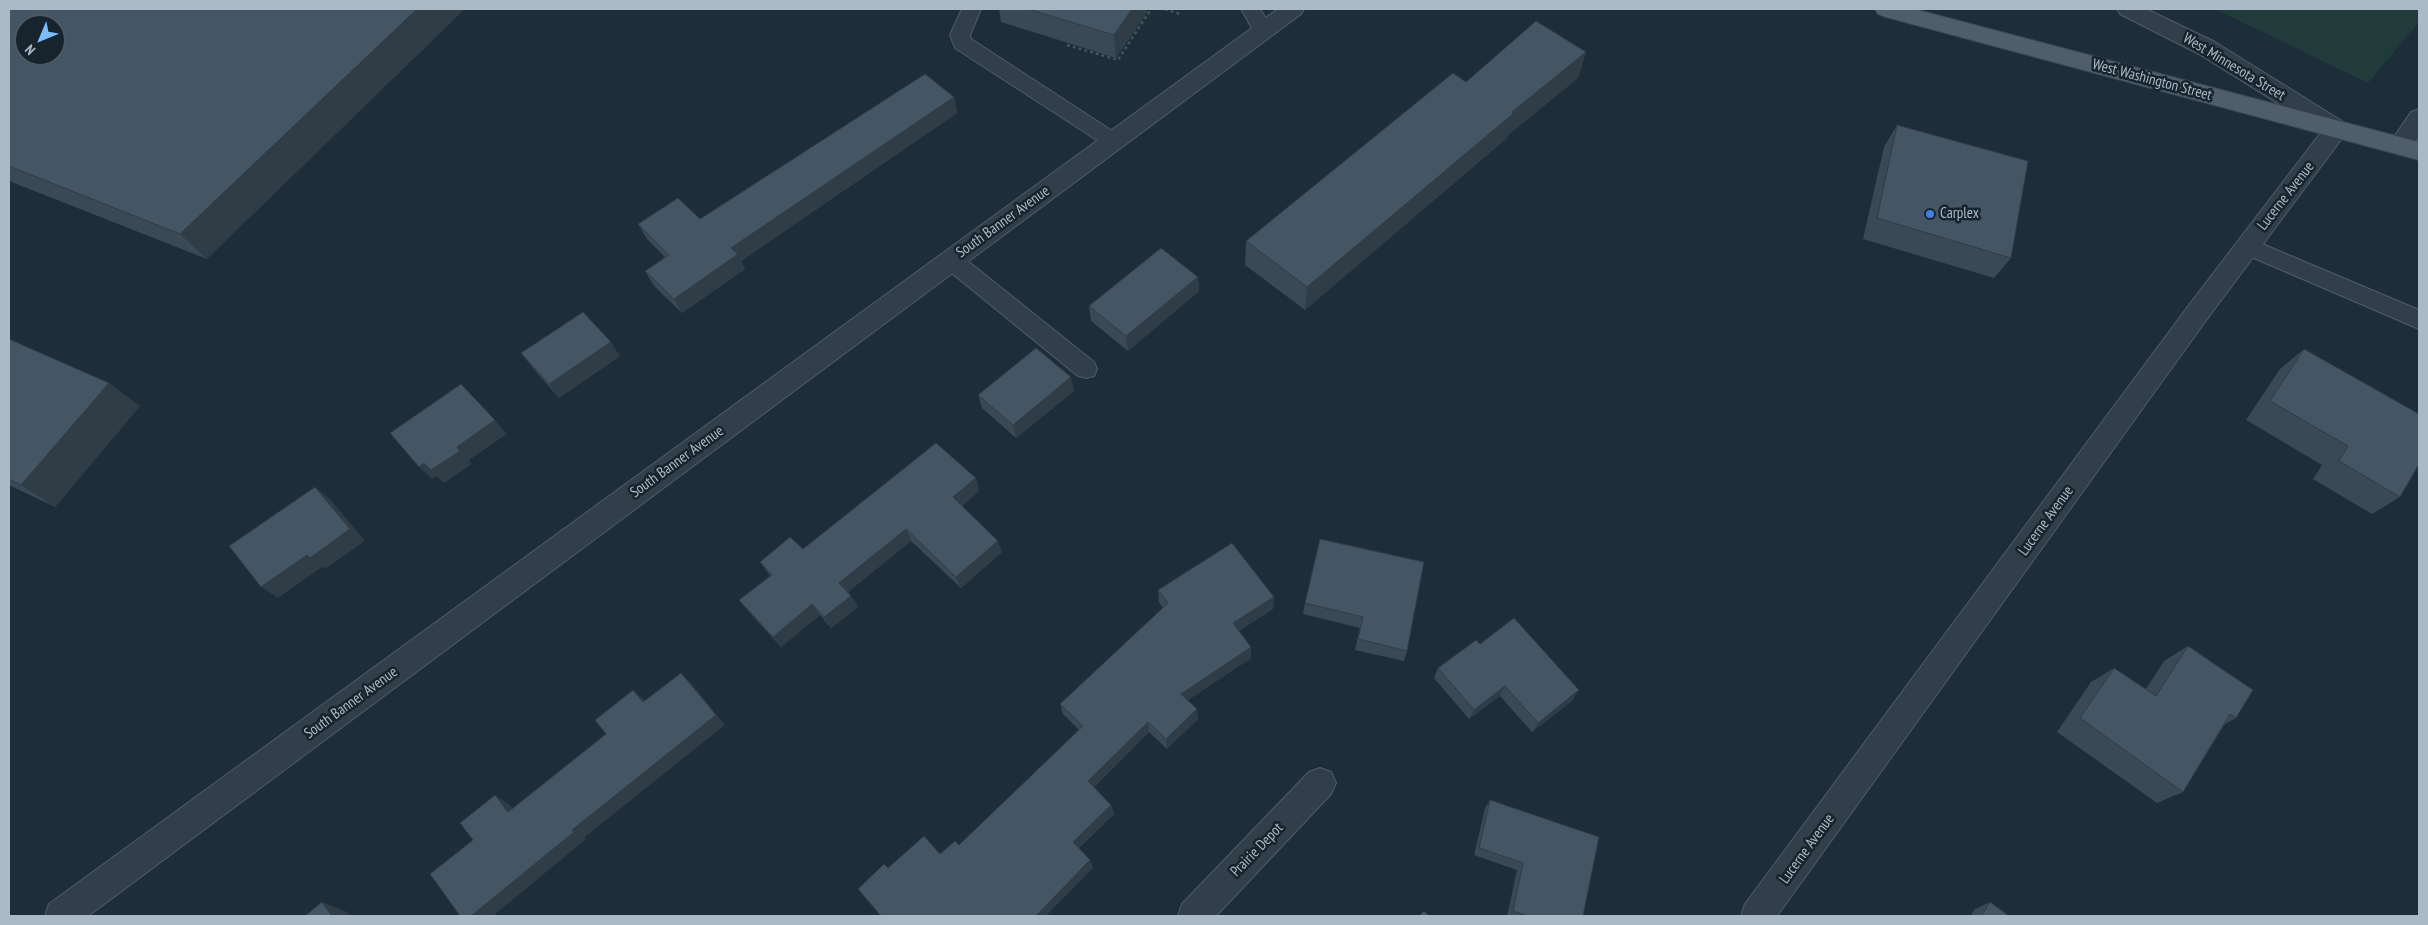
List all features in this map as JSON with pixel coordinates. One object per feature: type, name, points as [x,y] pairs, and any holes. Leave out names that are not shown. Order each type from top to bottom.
[{"type":"main road","name":"West Washington Street","points":[[1886,9],[2409,149]]},
{"type":"street","name":"South Banner Avenue","points":[[61,916],[1113,141],[1257,20],[1293,9]]},
{"type":"street","name":"West Minnesota Street","points":[[2128,9],[2207,48],[2338,129]]},
{"type":"street","points":[[2409,149],[2419,118]]},
{"type":"street","name":"Lucerne Avenue","points":[[1757,916],[2248,246],[2338,129]]},
{"type":"street","name":"Prairie Depot","points":[[1194,916],[1320,783]]},
{"type":"lane","points":[[971,9],[960,35],[962,43],[1113,141]]},
{"type":"lane","points":[[2248,246],[2419,320]]},
{"type":"lane","points":[[951,260],[1086,369]]},
{"type":"path","points":[[1068,45],[1118,60],[1151,9]]},
{"type":"path","points":[[1165,9],[1180,14]]},
{"type":"green space","points":[[2215,9],[2419,9],[2419,22],[2368,83]]},
{"type":"building","points":[[9,9],[417,9],[180,234],[9,166]]},
{"type":"building","points":[[1028,9],[1132,9],[1114,35]]},
{"type":"building","points":[[1536,21],[1586,52],[1512,112],[1514,113],[1307,287],[1246,241],[1453,73],[1466,82]]},
{"type":"building","points":[[925,74],[954,97],[731,248],[738,254],[674,299],[645,271],[669,255],[638,224],[678,198],[700,219]]},
{"type":"building","points":[[1897,125],[2028,161],[2011,258],[1877,218]]},
{"type":"building","points":[[1161,248],[1198,277],[1126,336],[1089,306]]},
{"type":"building","points":[[583,312],[611,342],[549,384],[521,353]]},
{"type":"building","points":[[9,339],[109,383],[21,485],[9,479]]},
{"type":"building","points":[[1036,348],[1071,377],[1013,425],[978,395]]},
{"type":"building","points":[[2304,349],[2419,414],[2419,464],[2400,497],[2339,461],[2348,446],[2270,401]]},
{"type":"building","points":[[461,384],[495,420],[457,447],[460,451],[431,470],[424,463],[419,467],[390,433]]},
{"type":"building","points":[[936,443],[976,478],[953,497],[998,541],[956,577],[906,529],[839,583],[851,596],[824,617],[812,604],[773,637],[739,600],[772,575],[760,562],[790,537],[803,549]]},
{"type":"building","points":[[315,487],[350,529],[310,558],[307,555],[261,587],[229,546]]},
{"type":"building","points":[[1320,539],[1424,562],[1407,651],[1358,639],[1363,617],[1305,603]]},
{"type":"building","points":[[1232,543],[1274,597],[1233,623],[1251,647],[1181,694],[1197,709],[1166,739],[1148,722],[1088,781],[1111,805],[1073,842],[1090,860],[1036,916],[881,916],[858,889],[884,864],[888,868],[924,836],[940,854],[955,841],[959,845],[1083,726],[1060,704],[1168,603],[1158,590]]},
{"type":"building","points":[[1514,618],[1579,690],[1538,723],[1505,686],[1474,710],[1438,668],[1476,640],[1480,644]]},
{"type":"building","points":[[2188,646],[2253,690],[2236,718],[2230,714],[2183,792],[2080,718],[2114,668],[2156,696]]},
{"type":"building","points":[[681,673],[716,715],[572,830],[574,832],[471,916],[460,916],[430,874],[473,840],[460,823],[495,795],[508,812],[606,734],[595,720],[633,690],[643,702]]},
{"type":"building","points":[[1490,800],[1599,837],[1583,916],[1528,916],[1513,911],[1523,863],[1479,848]]},
{"type":"building","points":[[322,902],[332,916],[305,916]]},
{"type":"building","points":[[1990,902],[2009,916],[1981,916]]},
{"type":"building","points":[[1424,911],[1429,916],[1419,916]]},
{"type":"place","name":"Carplex","points":[[1930,214]]}]
